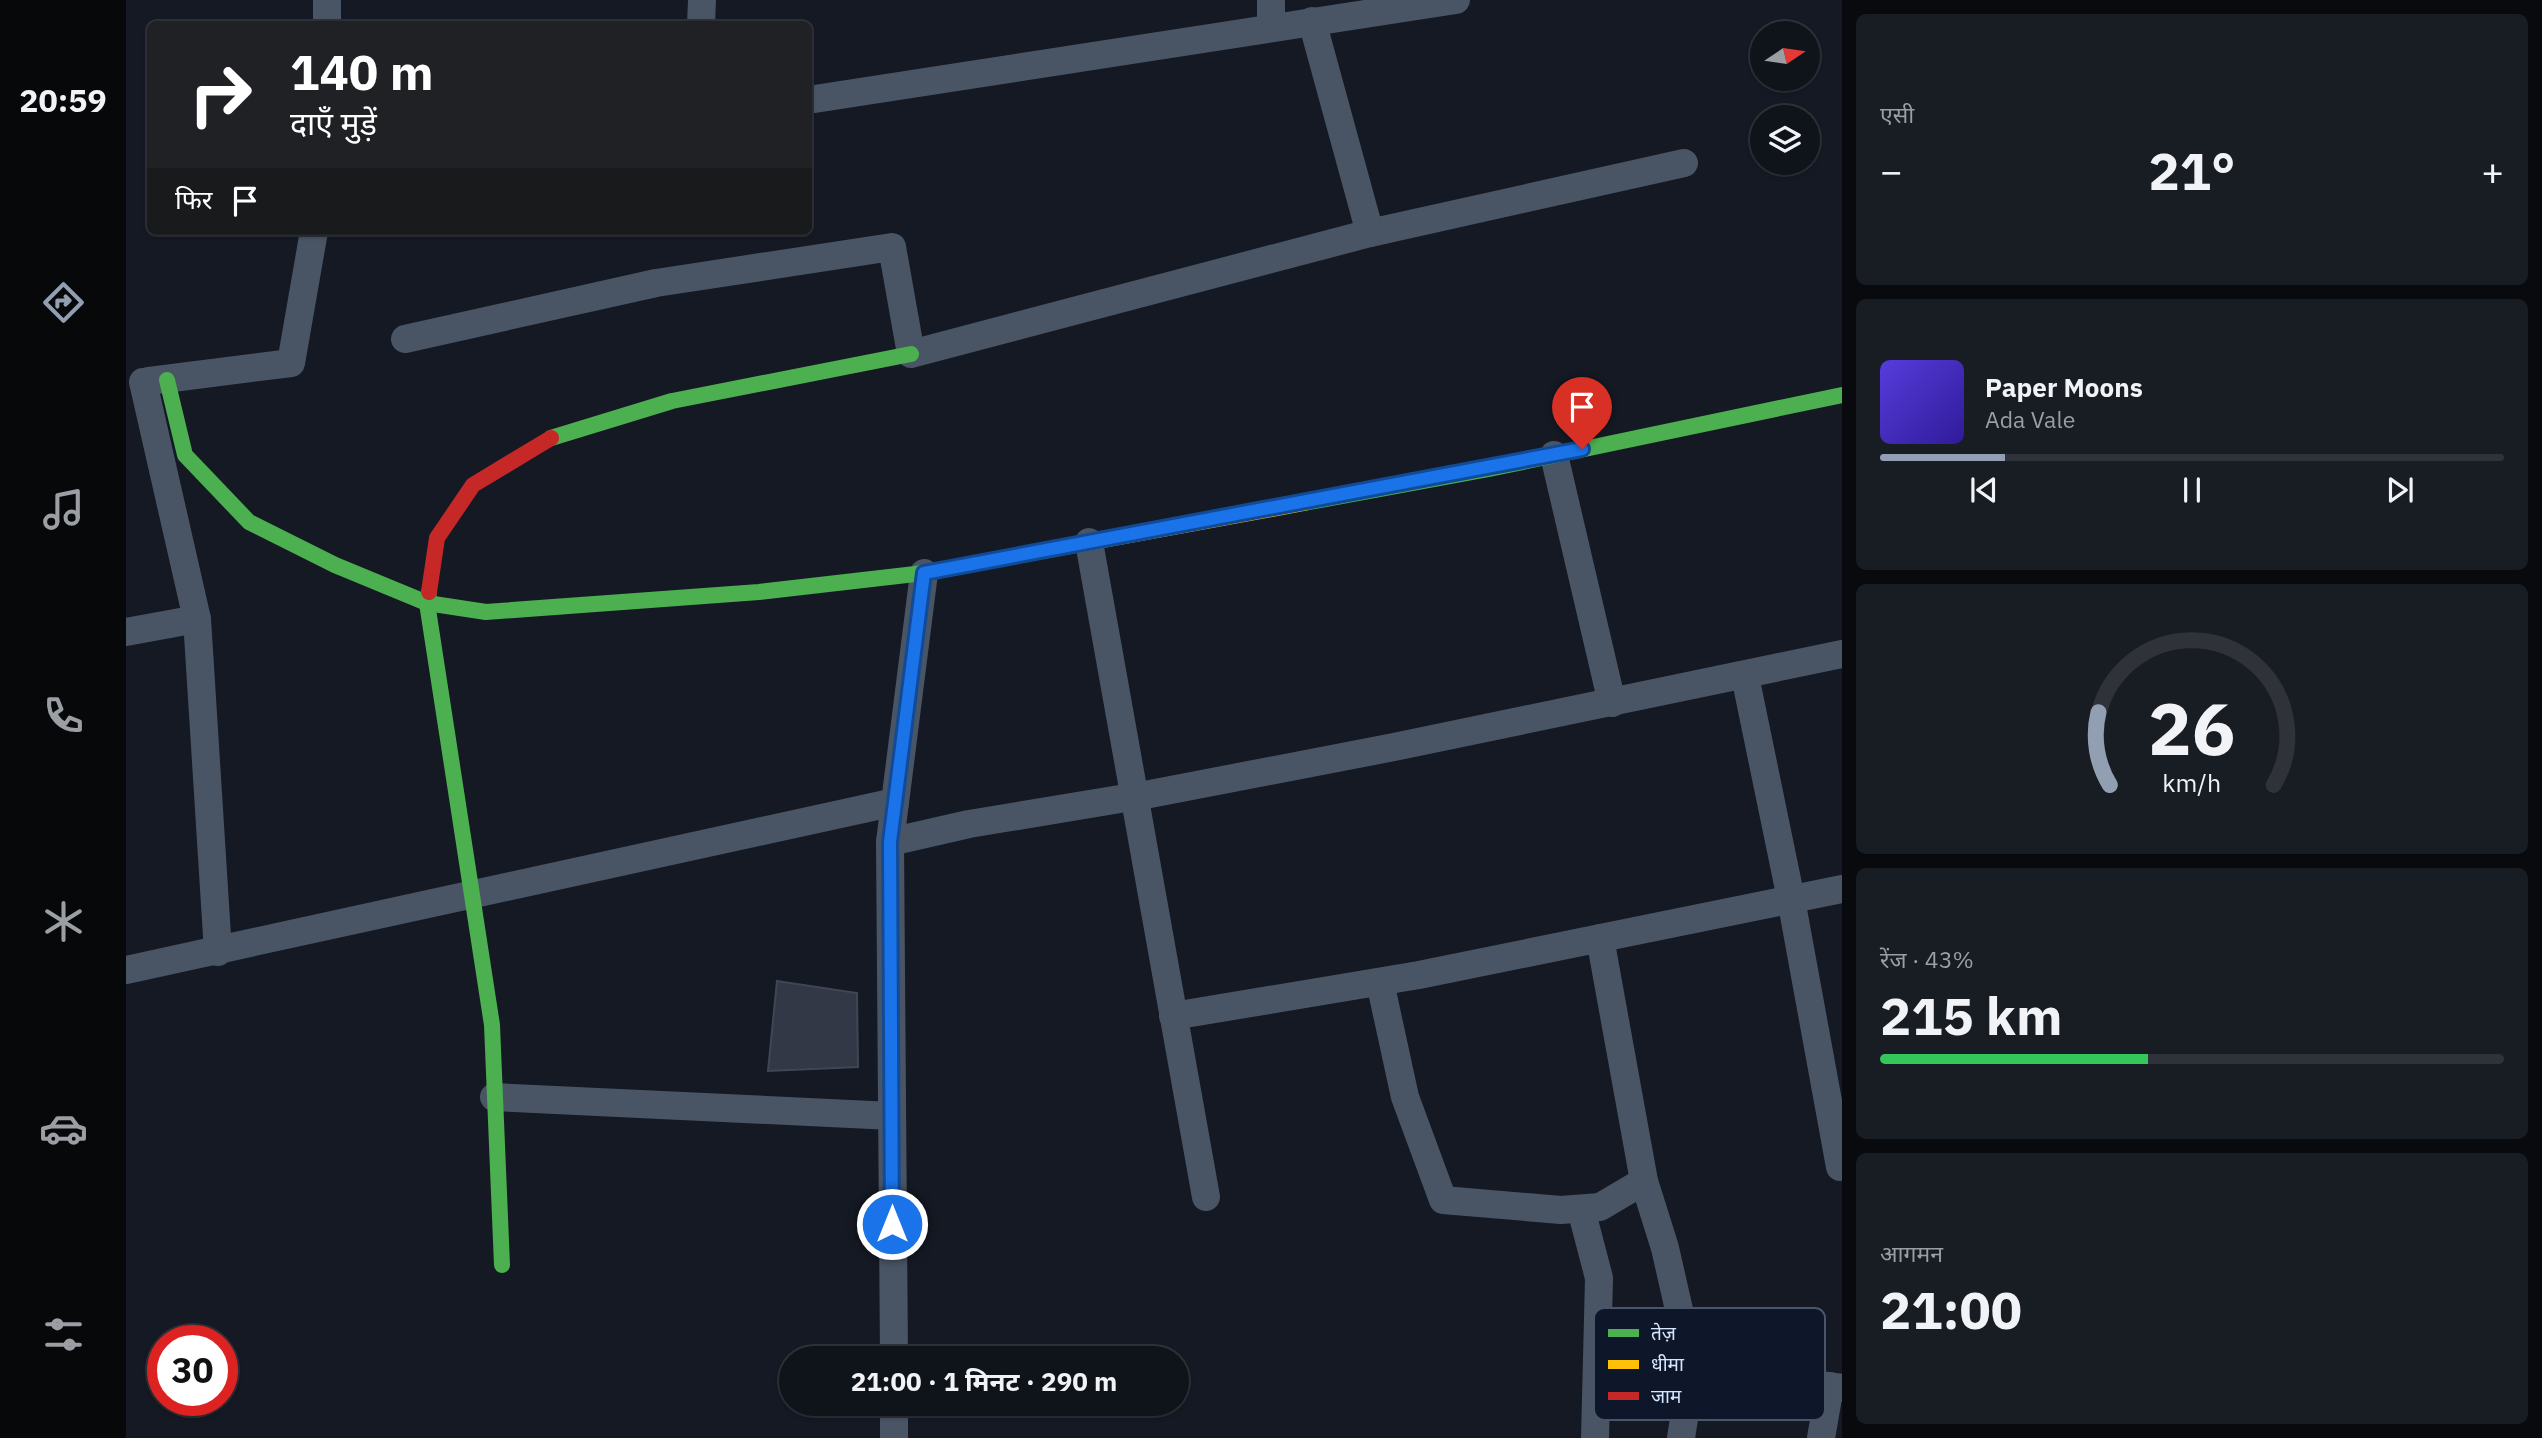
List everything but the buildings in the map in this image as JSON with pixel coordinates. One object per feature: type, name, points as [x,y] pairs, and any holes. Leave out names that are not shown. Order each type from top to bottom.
[{"type":"street","points":[[327,0],[327,21]]},
{"type":"street","points":[[701,21],[702,0]]},
{"type":"street","points":[[812,99],[1271,14],[1312,21],[1456,0]]},
{"type":"street","points":[[1312,21],[1370,233]]},
{"type":"street","points":[[502,1265],[492,1025],[427,603],[437,538],[472,485],[547,439],[673,401],[911,354],[1370,233],[1684,163]]},
{"type":"street","points":[[145,382],[291,363],[312,235]]},
{"type":"street","points":[[405,339],[656,283],[892,247],[911,354]]},
{"type":"street","points":[[145,382],[185,455],[249,522],[335,565],[427,603],[486,611],[759,592],[924,573],[1554,455],[1842,395]]},
{"type":"street","points":[[145,382],[197,619],[218,952]]},
{"type":"street","points":[[1554,455],[1612,703]]},
{"type":"street","points":[[1089,542],[1206,1197]]},
{"type":"street","points":[[894,1346],[890,842],[924,573]]},
{"type":"street","points":[[126,632],[197,619]]},
{"type":"street","points":[[890,842],[969,824],[1134,797],[1612,703],[1842,654]]},
{"type":"street","points":[[1745,676],[1791,899],[1840,1167]]},
{"type":"street","points":[[126,970],[895,802]]},
{"type":"street","points":[[1173,1016],[1380,982],[1842,889]]},
{"type":"street","points":[[1600,938],[1644,1181],[1665,1248],[1679,1308]]},
{"type":"street","points":[[1380,982],[1405,1097],[1443,1200],[1581,1209],[1600,1207],[1644,1181]]},
{"type":"street","points":[[494,1097],[892,1116]]},
{"type":"street","points":[[1581,1209],[1599,1278],[1598,1308]]},
{"type":"street","points":[[1821,1438],[1836,1387]]},
{"type":"street","points":[[894,1416],[894,1438]]},
{"type":"street","points":[[1595,1420],[1595,1438]]},
{"type":"street","points":[[1681,1438],[1684,1420]]},
{"type":"traffic: fast","points":[[551,438],[672,401],[911,354]]},
{"type":"traffic: fast","points":[[167,380],[185,455],[249,522],[335,565],[427,603],[486,612],[759,592],[924,573],[1016,556]]},
{"type":"traffic: fast","points":[[1304,503],[1489,469],[1842,395]]},
{"type":"traffic: fast","points":[[429,592],[427,603],[492,1025],[502,1265]]},
{"type":"traffic: slow","points":[[1016,556],[1304,503]]},
{"type":"traffic: jam","points":[[429,592],[437,538],[473,485],[551,438]]},
{"type":"route","points":[[892,1224],[890,842],[924,573],[1489,469],[1582,449]]}]
